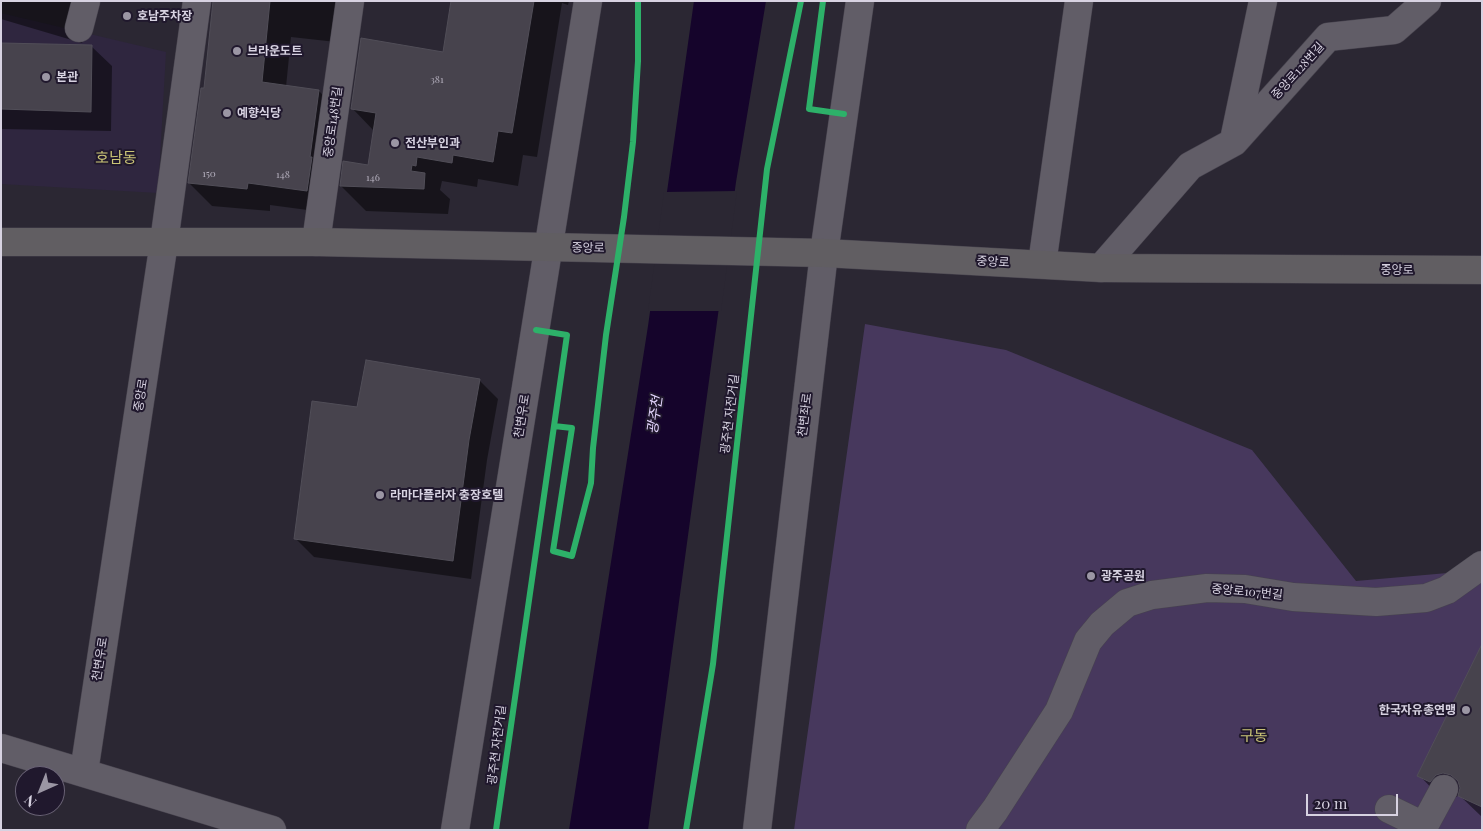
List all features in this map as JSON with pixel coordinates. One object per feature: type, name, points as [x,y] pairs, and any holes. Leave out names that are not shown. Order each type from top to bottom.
[{"type":"main road","name":"중앙로","points":[[1,242],[316,242],[824,253],[1101,268],[1482,270]]},
{"type":"street","points":[[79,28],[86,1]]},
{"type":"street","name":"중앙로","points":[[117,547],[164,242],[197,1]]},
{"type":"street","name":"중앙로148번길","points":[[316,242],[350,1]]},
{"type":"street","name":"천변우로","points":[[455,830],[588,1]]},
{"type":"street","name":"천변좌로","points":[[757,830],[824,253],[860,1]]},
{"type":"street","points":[[1042,264],[1079,1]]},
{"type":"street","points":[[1234,142],[1263,1]]},
{"type":"street","name":"중앙로128번길","points":[[1101,268],[1190,166],[1234,142],[1328,36],[1394,30],[1427,1]]},
{"type":"street","name":"천변우로","points":[[84,772],[117,547]]},
{"type":"street","name":"중앙로107번길","points":[[980,830],[1059,711],[1088,641],[1102,624],[1127,603],[1152,595],[1207,588],[1245,590],[1294,597],[1376,602],[1426,598],[1447,590],[1482,565]]},
{"type":"street","points":[[1,748],[272,830]]},
{"type":"street","points":[[1388,809],[1424,826],[1444,789]]},
{"type":"shaded area","points":[[1,13],[166,52],[158,193],[1,184]]},
{"type":"shaded area","name":"광주공원","points":[[865,324],[1006,350],[1252,450],[1356,581],[1482,570],[1482,830],[794,830]]},
{"type":"water","name":"광주천","points":[[694,1],[766,1],[736,182],[648,830],[569,830],[648,326]]},
{"type":"pier","points":[[737,191],[721,311],[648,311],[664,192]]},
{"type":"building","points":[[213,1],[270,1],[262,82],[319,90],[307,191],[248,183],[247,189],[188,183],[201,88],[204,88]]},
{"type":"building","points":[[451,1],[534,1],[512,133],[498,131],[493,162],[453,155],[452,163],[417,157],[416,166],[412,165],[411,171],[425,173],[424,189],[340,186],[343,161],[368,165],[376,113],[351,109],[361,38],[443,52]]},
{"type":"building","name":"본관","points":[[1,43],[92,45],[91,112],[1,109]]},
{"type":"building","name":"라마다플라자 충장호텔","points":[[366,360],[480,379],[469,440],[453,561],[294,539],[312,401],[357,407]]},
{"type":"building","name":"한국자유총연맹","points":[[1482,644],[1482,807],[1458,796],[1460,788],[1458,781],[1451,775],[1443,773],[1436,775],[1430,782],[1417,776]]},
{"type":"cycle path","name":"광주천 자전거길","points":[[496,830],[554,426],[572,428],[553,551],[572,556],[591,483],[593,448],[606,335],[633,142],[638,61],[638,1]]},
{"type":"cycle path","name":"광주천 자전거길","points":[[686,830],[713,664],[767,169],[801,1]]},
{"type":"cycle path","points":[[823,1],[809,109],[844,114]]},
{"type":"cycle path","points":[[536,330],[567,335],[554,426]]},
{"type":"place","name":"호남주차장","points":[[127,16]]},
{"type":"place","name":"브라운도트","points":[[237,51]]},
{"type":"place","name":"본관","points":[[46,77]]},
{"type":"place","name":"예향식당","points":[[227,113]]},
{"type":"place","name":"전산부인과","points":[[395,143]]},
{"type":"place","name":"라마다플라자 충장호텔","points":[[380,495]]},
{"type":"place","name":"광주공원","points":[[1091,576]]},
{"type":"place","name":"한국자유총연맹","points":[[1466,710]]},
{"type":"district","name":"호남동","points":[[116,158]]},
{"type":"district","name":"구동","points":[[1254,736]]}]
